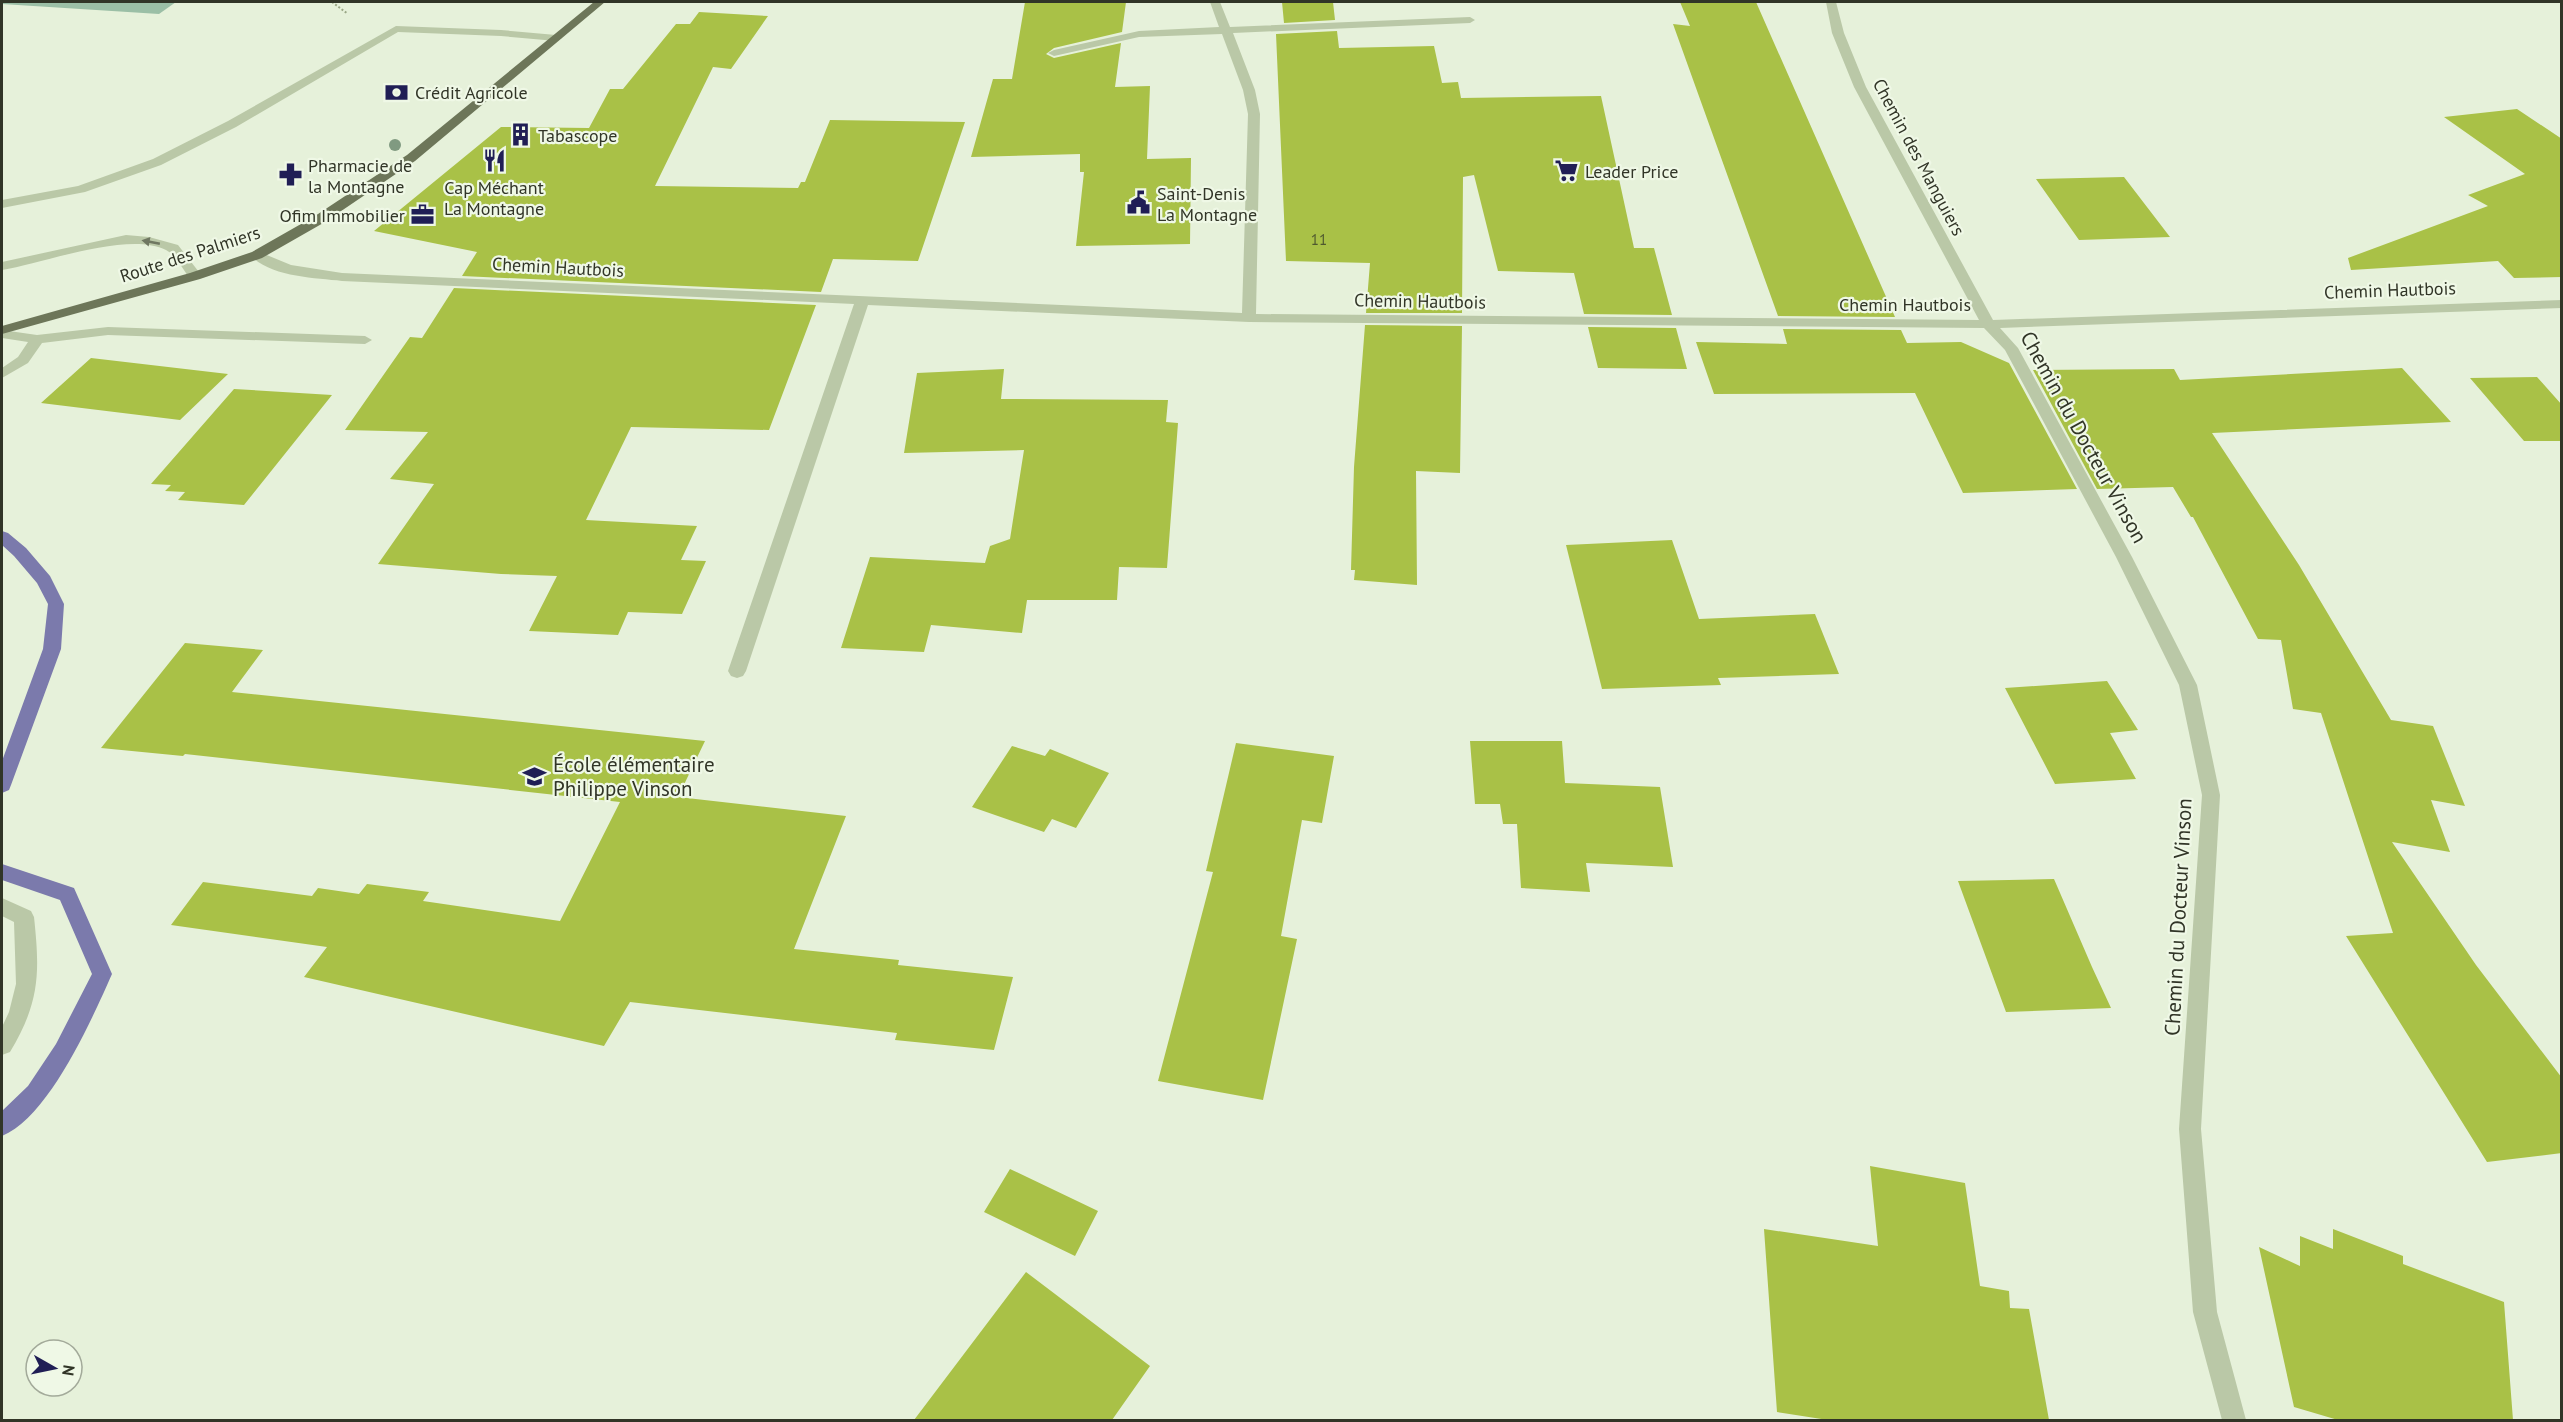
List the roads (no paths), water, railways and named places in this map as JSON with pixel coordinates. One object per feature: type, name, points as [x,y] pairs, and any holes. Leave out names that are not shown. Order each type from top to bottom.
[{"type":"main road","name":"Route des Palmiers","points":[[2,332],[195,276],[257,255],[320,219],[391,173],[600,2]]},
{"type":"street","points":[[1215,2],[1249,90],[1254,114],[1249,318]]},
{"type":"street","name":"Chemin des Manguiers","points":[[1831,2],[1838,33],[1860,87],[1988,324]]},
{"type":"street","points":[[1054,53],[1139,34],[1470,20]]},
{"type":"street","points":[[2,204],[81,189],[157,162],[232,124],[396,29],[501,33],[556,38]]},
{"type":"street","points":[[2,266],[126,239],[149,241],[173,248],[195,276]]},
{"type":"street","name":"Chemin Hautbois","points":[[257,255],[267,262],[299,272],[342,277],[1249,318],[1988,324],[2562,304]]},
{"type":"street","points":[[737,671],[862,301]]},
{"type":"street","name":"Chemin du Docteur Vinson","points":[[1988,324],[2011,348],[2124,556],[2188,685],[2211,795],[2190,1129],[2205,1312],[2234,1420]]},
{"type":"street","points":[[2,332],[37,339],[108,331],[365,340]]},
{"type":"street","points":[[2,374],[23,360],[37,339]]},
{"type":"street","points":[[2,907],[24,917],[28,961],[27,985],[21,1012],[2,1045]]},
{"type":"waterway","points":[[2,537],[20,552],[44,580],[56,604],[52,649],[2,785]]},
{"type":"waterway","points":[[2,872],[67,894],[102,974],[64,1051],[36,1093],[2,1125]]},
{"type":"place","name":"Crédit Agricole","points":[[397,92]]},
{"type":"place","name":"Tabascope","points":[[520,135]]},
{"type":"place","name":"Cap Méchant La Montagne","points":[[494,161]]},
{"type":"place","name":"Leader Price","points":[[1567,171]]},
{"type":"place","name":"Pharmacie de la Montagne","points":[[290,175]]},
{"type":"place","name":"Saint-Denis La Montagne","points":[[1139,203]]},
{"type":"place","name":"Ofim Immobilier","points":[[423,215]]},
{"type":"place","name":"École élémentaire Philippe Vinson","points":[[535,776]]}]
